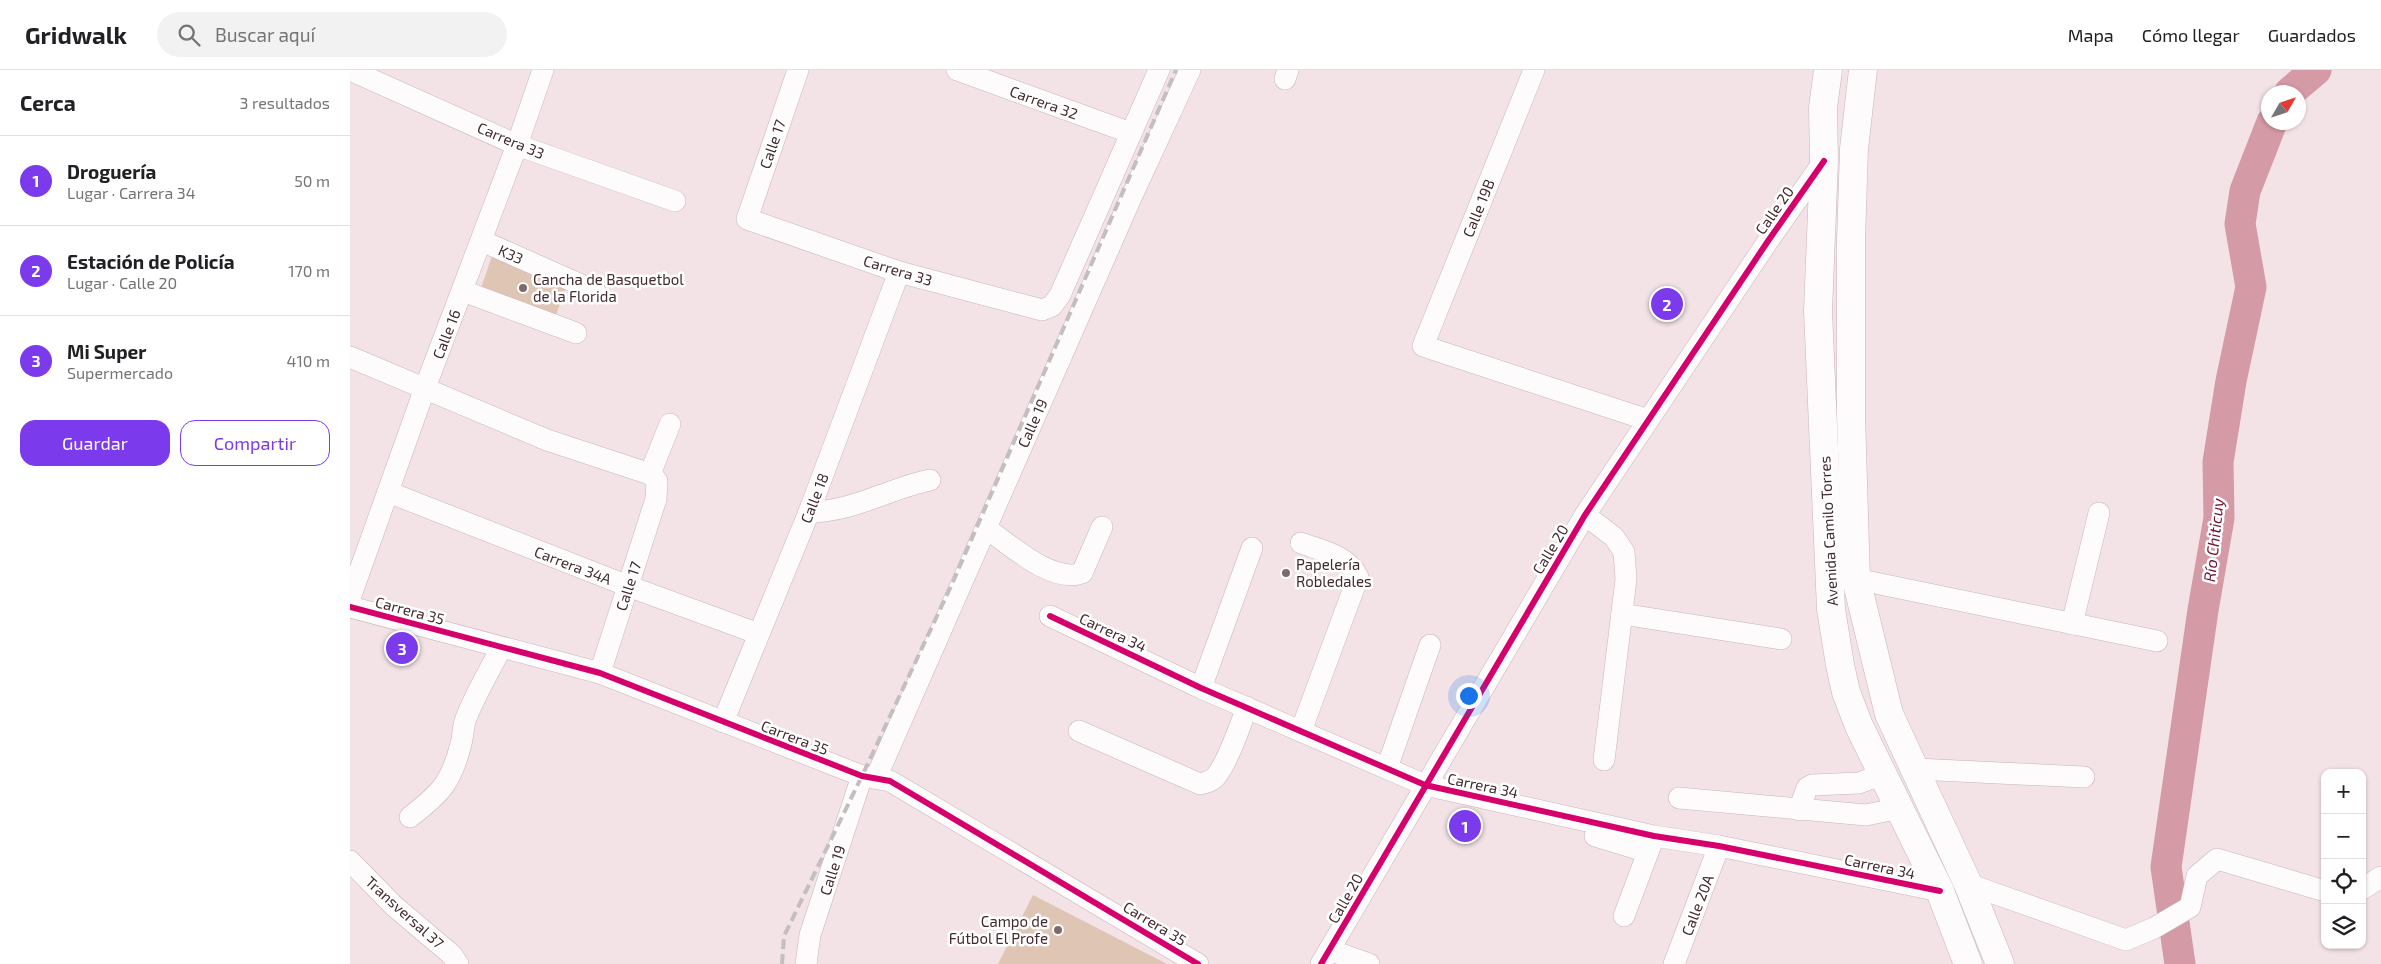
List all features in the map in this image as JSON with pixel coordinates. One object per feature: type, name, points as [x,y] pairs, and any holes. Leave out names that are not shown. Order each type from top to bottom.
[{"type":"main road","name":"Avenida Camilo Torres","points":[[1828,70],[1823,108],[1824,162],[1818,311],[1831,609],[1846,692],[1859,726],[1940,891],[1968,964]]},
{"type":"main road","name":"Avenida Camilo Torres","points":[[1863,70],[1854,149],[1851,240],[1851,416],[1856,579],[1890,714],[1968,884],[2000,964]]},
{"type":"street","name":"Carrera 33","points":[[350,70],[381,76],[517,145],[675,201]]},
{"type":"street","name":"Calle 16","points":[[350,598],[425,388],[482,241],[543,70]]},
{"type":"street","name":"Calle 17","points":[[747,219],[798,70]]},
{"type":"street","name":"Carrera 32","points":[[957,70],[1131,133]]},
{"type":"street","points":[[1131,133],[1159,70]]},
{"type":"street","name":"Calle 19","points":[[806,964],[810,935],[869,777],[986,528],[1130,200],[1190,70]]},
{"type":"street","name":"Calle 19B","points":[[1534,70],[1423,346],[1648,420]]},
{"type":"street","name":"Carrera 33","points":[[747,219],[900,272],[1042,310],[1052,306],[1060,295],[1131,133]]},
{"type":"street","name":"Calle 20","points":[[1325,957],[1585,515],[1768,241],[1824,162]]},
{"type":"street","name":"K33","points":[[482,241],[595,291]]},
{"type":"street","name":"Calle 18","points":[[723,722],[809,512],[900,272]]},
{"type":"street","points":[[463,291],[576,333]]},
{"type":"street","points":[[350,357],[547,440],[650,474],[670,424]]},
{"type":"street","name":"Calle 17","points":[[600,673],[656,499],[656,481],[650,474]]},
{"type":"street","points":[[809,512],[831,512],[872,500],[911,484],[930,480]]},
{"type":"street","name":"Carrera 34A","points":[[388,492],[628,586],[758,634]]},
{"type":"street","points":[[2072,624],[2099,513]]},
{"type":"street","points":[[1585,515],[1614,537],[1624,552],[1626,578],[1604,760]]},
{"type":"street","points":[[986,528],[1031,560],[1066,576],[1082,573],[1102,527]]},
{"type":"street","points":[[1301,543],[1344,560],[1352,567],[1358,577],[1301,730]]},
{"type":"street","points":[[1201,688],[1252,548]]},
{"type":"street","points":[[1856,579],[2157,641]]},
{"type":"street","name":"Carrera 35","points":[[350,607],[600,673],[869,777],[890,781],[1198,964]]},
{"type":"street","points":[[1622,614],[1780,639]]},
{"type":"street","name":"Carrera 34","points":[[1050,616],[1201,688],[1425,785],[1564,816],[1651,844],[1720,846],[1940,891]]},
{"type":"street","points":[[1387,768],[1430,645]]},
{"type":"street","points":[[410,817],[435,798],[448,783],[456,764],[464,723],[501,648]]},
{"type":"street","points":[[1078,730],[1200,784],[1210,782],[1217,775],[1237,734],[1247,707]]},
{"type":"street","points":[[1916,769],[2084,777]]},
{"type":"street","points":[[1799,810],[1807,788],[1812,785],[1859,783],[1883,774]]},
{"type":"street","points":[[1679,798],[1866,816],[1900,808]]},
{"type":"street","points":[[1624,916],[1651,844]]},
{"type":"street","name":"Calle 20A","points":[[1674,964],[1720,846]]},
{"type":"street","points":[[1968,884],[2126,940],[2154,928],[2190,907],[2197,876],[2217,859],[2321,890]]},
{"type":"street","name":"Transversal 37","points":[[350,861],[394,906],[452,955],[458,964]]},
{"type":"street","points":[[2366,886],[2381,877]]},
{"type":"street","points":[[1325,957],[1368,964]]},
{"type":"shaded area","name":"Cancha de Basquetbol de la Florida","points":[[492,256],[567,283],[554,321],[479,294]]},
{"type":"shaded area","name":"Campo de Fútbol El Profe","points":[[1033,895],[1167,964],[998,964]]},
{"type":"waterway","name":"Río Chiticuy","points":[[2298,85],[2316,70]]},
{"type":"waterway","name":"Río Chiticuy","points":[[2180,964],[2166,867],[2203,610],[2219,518],[2218,462],[2231,381],[2251,287],[2240,224],[2245,191],[2269,130]]},
{"type":"railway","points":[[782,964],[784,936],[952,584],[1176,70]]},
{"type":"cycle path","points":[[1321,964],[1585,515],[1768,241],[1824,161]]},
{"type":"cycle path","points":[[350,607],[600,673],[862,776],[890,781],[1198,964]]},
{"type":"cycle path","points":[[1050,616],[1201,688],[1425,785],[1654,836],[1719,846],[1940,891]]},
{"type":"place","name":"Cancha de Basquetbol de la Florida","points":[[523,288]]},
{"type":"place","name":"Estación de Policía","points":[[1667,304]]},
{"type":"place","name":"Papelería Robledales","points":[[1286,573]]},
{"type":"place","name":"Mi Super","points":[[402,648]]},
{"type":"place","name":"Droguería","points":[[1465,826]]},
{"type":"place","name":"Campo de Fútbol El Profe","points":[[1058,930]]}]
